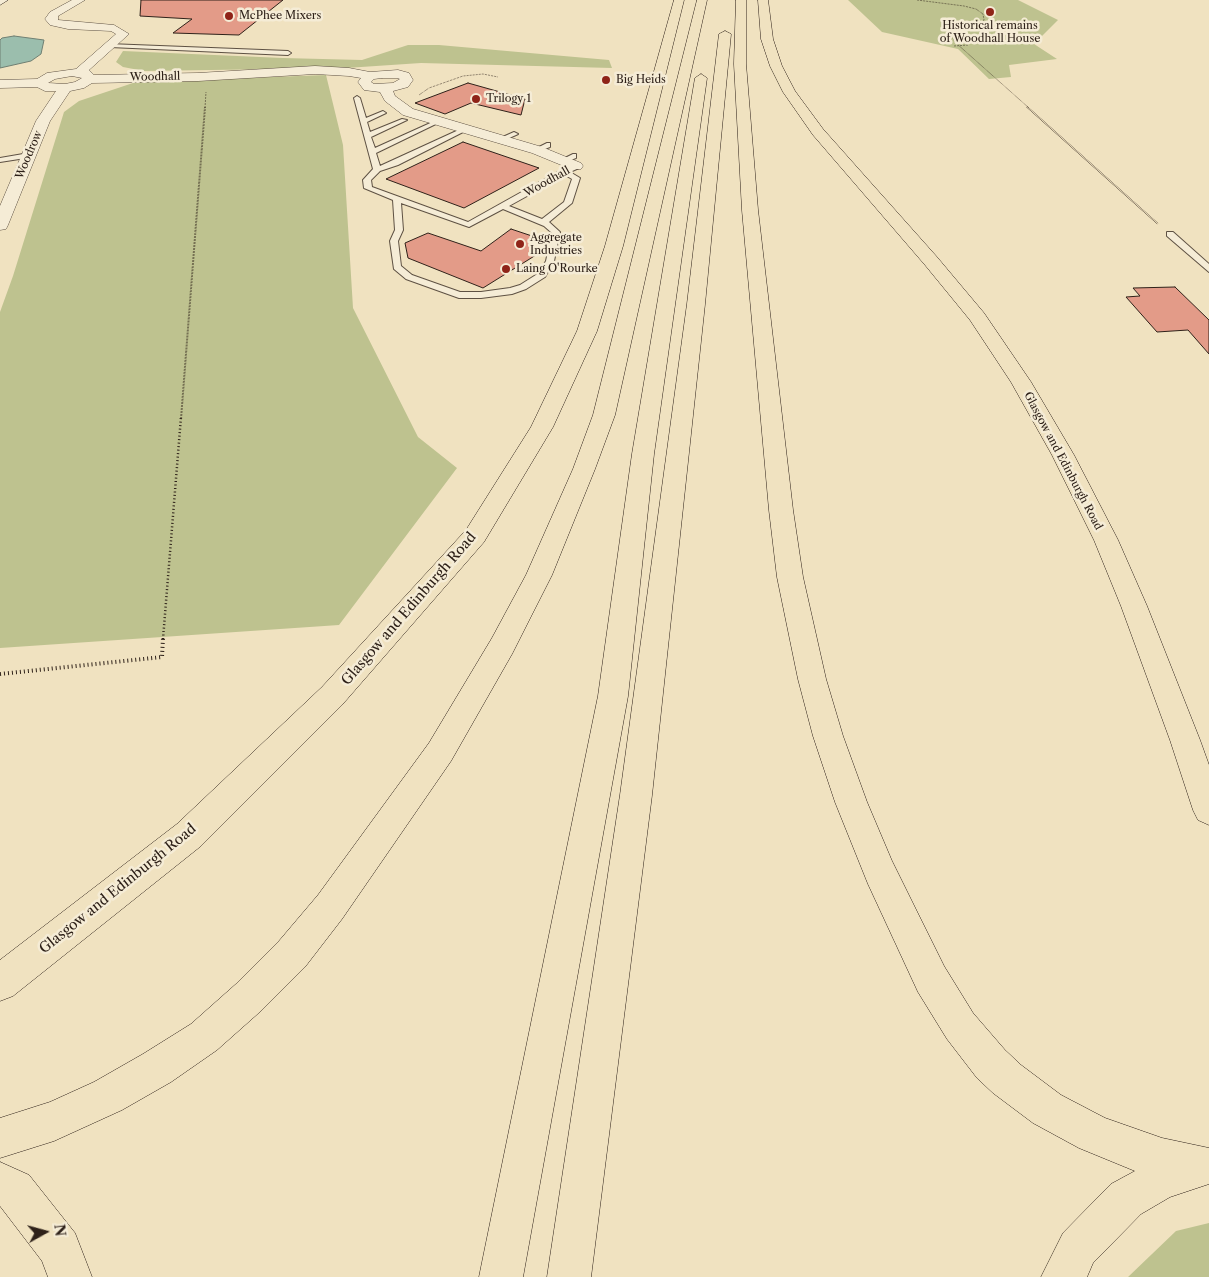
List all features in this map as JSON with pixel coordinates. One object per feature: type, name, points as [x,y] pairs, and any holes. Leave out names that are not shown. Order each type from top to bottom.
[{"type":"highway","name":"Glasgow and Edinburgh Road","points":[[0,983],[190,835],[332,696],[475,536],[542,427],[587,331],[614,246],[679,0]]},
{"type":"highway","points":[[0,1138],[54,1120],[108,1096],[157,1068],[204,1037],[249,997],[297,947],[341,891],[440,752],[502,646],[539,575],[584,469],[604,415],[702,0]]},
{"type":"highway","points":[[501,1277],[613,696],[643,454],[691,149],[712,0]]},
{"type":"highway","points":[[569,1277],[637,785],[696,304],[729,0]]},
{"type":"highway","points":[[741,0],[740,64],[750,210],[788,567],[812,679],[828,736],[851,802],[880,872],[931,979],[960,1026],[991,1064],[1013,1084],[1047,1109],[1094,1134],[1130,1149],[1162,1158],[1206,1166]]},
{"type":"highway","name":"Glasgow and Edinburgh Road","points":[[763,0],[767,39],[776,66],[789,92],[823,138],[931,260],[977,317],[1020,382],[1058,447],[1084,495],[1134,606],[1185,740],[1209,810]]},
{"type":"highway","points":[[611,386],[629,360],[646,306],[678,170],[691,149]]},
{"type":"highway","points":[[1063,1277],[1078,1248],[1126,1199],[1161,1179],[1206,1166]]},
{"type":"highway","points":[[0,1183],[14,1190],[60,1248],[70,1277]]},
{"type":"street","points":[[80,0],[54,14],[50,20],[54,23],[68,26],[114,28],[123,34],[84,75]]},
{"type":"street","name":"Woodhall","points":[[40,83],[45,78],[57,74],[208,76],[315,70],[349,72],[370,76],[398,74],[405,76],[407,80],[403,84],[385,89],[374,88],[365,84],[365,80],[370,76]]},
{"type":"street","name":"Woodhall","points":[[0,84],[40,83],[46,87],[65,88],[79,85],[84,75]]},
{"type":"street","name":"Woodrow","points":[[0,225],[43,122],[65,88]]},
{"type":"street","name":"Woodhall","points":[[385,89],[403,114],[408,112],[451,123],[500,140],[542,147],[569,164]]},
{"type":"lane","points":[[110,46],[288,53]]},
{"type":"lane","points":[[357,98],[376,169],[395,163],[451,123]]},
{"type":"lane","points":[[364,121],[383,113]]},
{"type":"lane","points":[[368,136],[403,114]]},
{"type":"lane","points":[[372,152],[451,123]]},
{"type":"lane","points":[[500,140],[514,134]]},
{"type":"lane","points":[[0,160],[29,155]]},
{"type":"lane","points":[[542,222],[568,203],[576,178],[569,164]]},
{"type":"lane","name":"Woodhall","points":[[376,169],[367,180],[368,188],[469,225],[569,164]]},
{"type":"lane","points":[[397,199],[399,230],[394,241],[397,267],[409,277],[459,295],[482,295],[512,291],[523,287],[542,274],[550,261],[556,232],[542,222],[502,206]]},
{"type":"lane","points":[[1170,234],[1209,269]]},
{"type":"path","points":[[917,0],[976,9],[983,14],[984,20],[980,26]]},
{"type":"path","points":[[1003,29],[980,26],[951,32],[951,36],[1170,234]]},
{"type":"path","points":[[954,46],[968,45]]},
{"type":"path","points":[[403,114],[429,88],[463,76],[483,74],[498,77]]},
{"type":"path","points":[[0,674],[162,657],[208,76]]},
{"type":"green space","points":[[848,0],[1018,0],[1058,20],[1034,44],[1057,59],[1009,65],[1011,77],[989,79],[958,49],[882,32]]},
{"type":"green space","points":[[408,45],[439,45],[609,60],[612,68],[421,63],[346,68],[144,71],[123,67],[116,62],[123,51],[362,60]]},
{"type":"green space","points":[[326,75],[343,145],[353,308],[418,437],[457,468],[339,625],[0,648],[0,312],[64,112],[79,101],[136,82]]},
{"type":"green space","points":[[1209,1223],[1209,1277],[1128,1277],[1176,1231]]},
{"type":"shaded area","points":[[14,36],[44,40],[41,54],[31,61],[0,68],[0,40]]},
{"type":"building","name":"McPhee Mixers","points":[[141,0],[283,0],[239,35],[173,33],[192,19],[140,16]]},
{"type":"building","name":"Trilogy 1","points":[[468,83],[525,99],[521,115],[471,103],[445,114],[415,103]]},
{"type":"building","points":[[463,142],[539,168],[464,208],[386,179]]},
{"type":"building","points":[[511,229],[532,236],[536,255],[483,288],[408,258],[405,243],[428,233],[481,251]]},
{"type":"building","points":[[1175,287],[1209,320],[1209,354],[1188,330],[1157,332],[1126,297],[1140,296],[1133,288]]},
{"type":"place","name":"Historical remains of Woodhall House","points":[[990,12]]},
{"type":"place","name":"McPhee Mixers","points":[[229,16]]},
{"type":"place","name":"Big Heids","points":[[606,80]]},
{"type":"place","name":"Trilogy 1","points":[[476,99]]},
{"type":"place","name":"Aggregate Industries","points":[[520,244]]},
{"type":"place","name":"Laing O'Rourke","points":[[506,269]]}]
